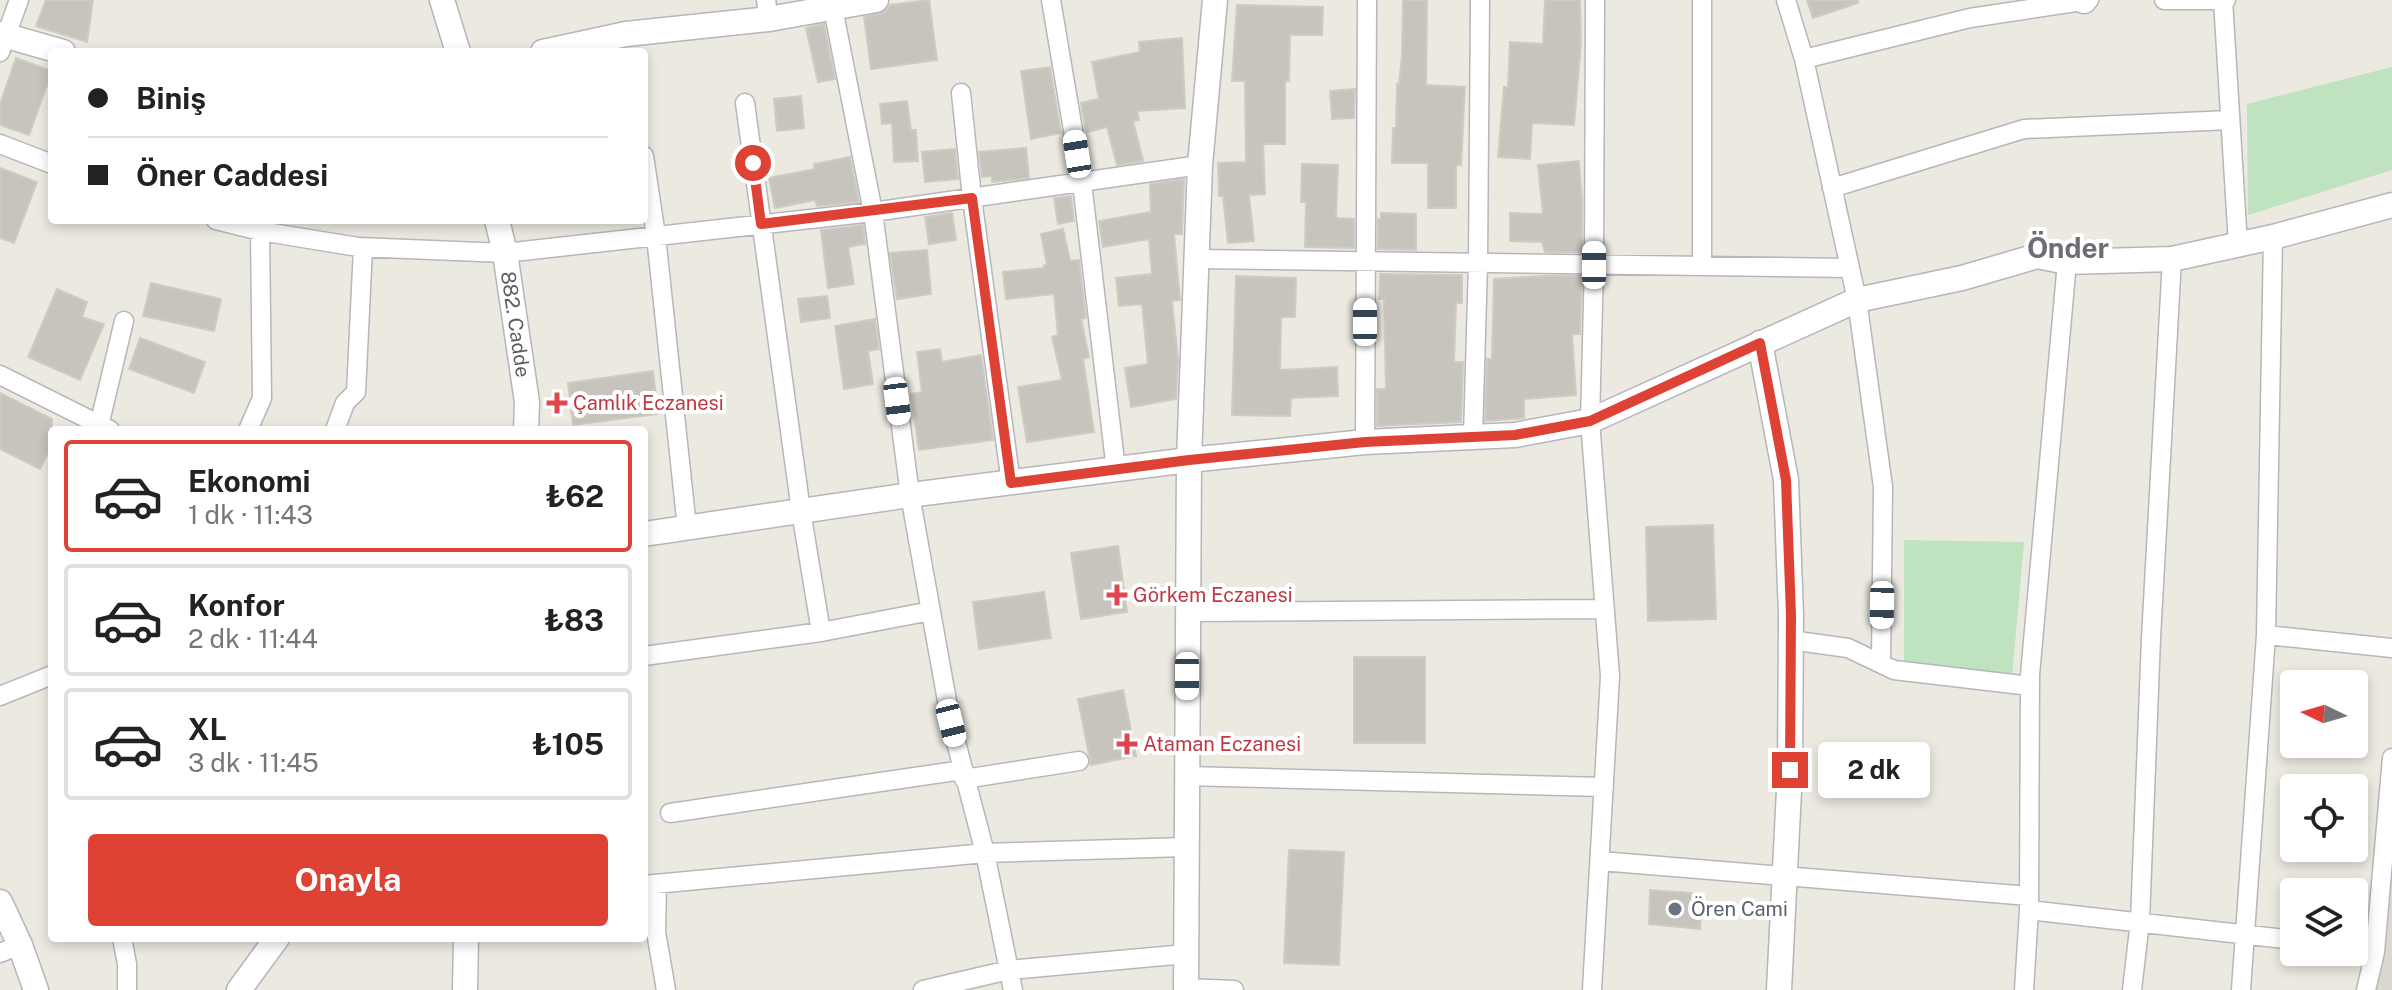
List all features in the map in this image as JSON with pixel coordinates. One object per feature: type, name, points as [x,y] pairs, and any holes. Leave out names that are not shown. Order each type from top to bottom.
[{"type":"street","points":[[19,0],[2,41],[48,49]]},
{"type":"street","points":[[442,0],[457,48]]},
{"type":"street","points":[[580,48],[627,43],[768,9],[833,8],[876,0]]},
{"type":"street","points":[[1051,0],[1082,183],[1116,470]]},
{"type":"street","points":[[1215,0],[1200,165],[1189,460],[1186,989],[1234,990]]},
{"type":"street","points":[[1365,442],[1367,0]]},
{"type":"street","points":[[1473,437],[1480,0]]},
{"type":"street","points":[[1592,990],[1610,676],[1590,421],[1595,0]]},
{"type":"street","points":[[1702,0],[1702,266]]},
{"type":"street","points":[[1786,0],[1804,59],[1857,300],[1883,487],[1881,663]]},
{"type":"street","points":[[1804,59],[1968,9],[2086,0]]},
{"type":"street","points":[[2164,0],[2224,0],[2238,245]]},
{"type":"street","points":[[833,8],[873,212],[910,495],[951,723],[985,853],[1013,990]]},
{"type":"street","points":[[961,93],[972,198],[1011,483]]},
{"type":"street","points":[[745,103],[801,511],[821,632]]},
{"type":"street","points":[[1832,188],[2024,129],[2230,120]]},
{"type":"street","points":[[0,144],[48,162]]},
{"type":"street","points":[[250,426],[262,398],[260,225],[363,248],[505,253],[873,212],[1200,165]]},
{"type":"street","points":[[648,183],[687,528]]},
{"type":"street","points":[[648,533],[910,495],[1189,460],[1365,442],[1515,435],[1590,421],[1857,300],[1962,278],[2037,256],[2067,262],[2172,259],[2273,237],[2392,205]]},
{"type":"street","name":"882. Cadde","points":[[498,224],[527,402],[526,426]]},
{"type":"street","points":[[2241,990],[2266,635],[2273,237]]},
{"type":"street","points":[[336,426],[345,403],[356,392],[363,248]]},
{"type":"street","points":[[1196,259],[1850,268]]},
{"type":"street","points":[[2132,990],[2140,921],[2151,638],[2172,259]]},
{"type":"street","points":[[2024,990],[2029,903],[2030,686],[2054,379],[2067,262]]},
{"type":"street","points":[[103,426],[124,321]]},
{"type":"street","points":[[1760,343],[1786,480],[1790,770],[1779,990]]},
{"type":"street","points":[[0,375],[99,426]]},
{"type":"street","points":[[1187,612],[1605,609]]},
{"type":"street","points":[[648,655],[821,632],[931,611]]},
{"type":"street","points":[[2266,635],[2392,648]]},
{"type":"street","points":[[1790,640],[1848,648],[1894,670],[2030,686]]},
{"type":"street","points":[[0,696],[48,677]]},
{"type":"street","points":[[2366,990],[2375,952],[2392,758]]},
{"type":"street","points":[[670,813],[1079,761]]},
{"type":"street","points":[[1187,776],[1604,787]]},
{"type":"street","points":[[666,990],[650,885],[985,853],[1186,847]]},
{"type":"street","points":[[1600,861],[1783,875],[2029,903],[2140,921],[2280,938]]},
{"type":"street","points":[[0,902],[10,949],[36,990]]},
{"type":"street","points":[[123,942],[127,990]]},
{"type":"street","points":[[465,990],[466,942]]},
{"type":"street","points":[[249,986],[267,944]]},
{"type":"street","points":[[2368,951],[2375,952]]},
{"type":"street","points":[[923,990],[1009,970],[1186,954]]},
{"type":"shaded area","points":[[2374,874],[2392,876],[2392,990],[2367,990]]},
{"type":"green space","points":[[2392,67],[2392,170],[2248,215],[2247,104]]},
{"type":"green space","points":[[1904,540],[2024,542],[2012,677],[1904,666]]},
{"type":"building","points":[[46,0],[93,0],[87,42],[36,26]]},
{"type":"building","points":[[929,0],[937,60],[871,69],[864,17],[885,12],[890,5]]},
{"type":"building","points":[[1403,0],[1427,0],[1426,85],[1465,87],[1461,165],[1456,165],[1456,208],[1428,208],[1428,163],[1392,163],[1402,55]]},
{"type":"building","points":[[1545,0],[1580,0],[1581,43],[1574,125],[1532,123],[1530,159],[1498,157],[1504,87],[1508,87],[1510,42],[1543,44]]},
{"type":"building","points":[[1807,0],[1858,0],[1858,3],[1813,18]]},
{"type":"building","points":[[1237,5],[1323,7],[1322,35],[1290,35],[1289,81],[1285,81],[1285,144],[1263,144],[1265,194],[1249,195],[1254,241],[1228,243],[1223,196],[1219,196],[1218,163],[1246,162],[1245,81],[1232,81]]},
{"type":"building","points":[[824,24],[835,79],[818,82],[806,28]]},
{"type":"building","points":[[1182,38],[1185,108],[1137,111],[1139,120],[1133,121],[1143,161],[1117,165],[1107,127],[1087,132],[1085,127],[1081,103],[1099,99],[1092,62],[1140,52],[1139,42]]},
{"type":"building","points":[[16,58],[48,70],[48,82],[29,135],[0,125],[0,104]]},
{"type":"building","points":[[1050,67],[1061,133],[1031,139],[1021,71]]},
{"type":"building","points":[[1355,89],[1354,118],[1332,119],[1330,91]]},
{"type":"building","points":[[801,96],[804,128],[777,131],[774,99]]},
{"type":"building","points":[[907,101],[911,130],[916,130],[918,161],[894,162],[892,123],[882,124],[880,104]]},
{"type":"building","points":[[1026,148],[1029,178],[992,182],[992,176],[982,177],[979,152]]},
{"type":"building","points":[[955,149],[958,179],[925,182],[922,152]]},
{"type":"building","points":[[850,157],[859,202],[817,206],[815,200],[775,208],[769,178],[815,169],[814,164]]},
{"type":"building","points":[[1579,161],[1582,252],[1545,252],[1542,242],[1510,241],[1510,213],[1543,214],[1538,165]]},
{"type":"building","points":[[1302,164],[1338,165],[1336,218],[1354,219],[1354,248],[1305,247],[1306,202],[1301,202]]},
{"type":"building","points":[[0,168],[37,182],[14,243],[0,238]]},
{"type":"building","points":[[1184,179],[1182,234],[1174,234],[1180,300],[1172,301],[1178,360],[1176,399],[1131,407],[1125,368],[1148,364],[1142,304],[1119,306],[1116,278],[1152,274],[1149,239],[1103,247],[1099,221],[1151,212],[1150,184]]},
{"type":"building","points":[[1071,196],[1074,221],[1058,224],[1054,198]]},
{"type":"building","points":[[952,213],[956,240],[929,244],[925,217]]},
{"type":"building","points":[[1381,213],[1416,214],[1416,250],[1378,249],[1378,219],[1381,219]]},
{"type":"building","points":[[863,225],[865,244],[848,247],[854,284],[828,288],[821,230]]},
{"type":"building","points":[[1063,229],[1070,261],[1079,260],[1086,318],[1081,319],[1089,357],[1083,359],[1094,432],[1027,442],[1018,387],[1062,380],[1052,337],[1058,335],[1054,294],[1006,299],[1003,272],[1044,268],[1047,265],[1041,234]]},
{"type":"building","points":[[927,250],[931,294],[897,299],[890,253]]},
{"type":"building","points":[[1380,274],[1462,275],[1462,303],[1456,303],[1454,362],[1463,362],[1461,422],[1377,426],[1377,389],[1386,389],[1384,299],[1379,299]]},
{"type":"building","points":[[1236,276],[1296,278],[1295,317],[1281,317],[1280,370],[1337,367],[1338,396],[1291,398],[1290,416],[1232,415]]},
{"type":"building","points":[[1582,276],[1580,334],[1572,334],[1576,395],[1524,399],[1524,418],[1485,421],[1487,359],[1492,359],[1494,279]]},
{"type":"building","points":[[151,283],[221,299],[214,331],[143,316]]},
{"type":"building","points":[[57,289],[87,302],[82,317],[104,324],[80,380],[28,357]]},
{"type":"building","points":[[827,296],[830,318],[801,322],[798,299]]},
{"type":"building","points":[[875,319],[879,349],[868,351],[873,384],[844,389],[835,326]]},
{"type":"building","points":[[140,338],[205,362],[194,393],[129,369]]},
{"type":"building","points":[[940,349],[942,362],[981,355],[993,440],[919,450],[911,394],[922,392],[917,352]]},
{"type":"building","points":[[653,371],[658,414],[573,425],[568,383]]},
{"type":"building","points":[[0,393],[52,419],[52,426],[48,426],[48,453],[40,469],[0,449]]},
{"type":"building","points":[[1713,525],[1716,619],[1648,621],[1646,527]]},
{"type":"building","points":[[1118,546],[1127,612],[1081,619],[1071,553]]},
{"type":"building","points":[[1044,592],[1051,638],[979,649],[973,602]]},
{"type":"building","points":[[1354,657],[1425,657],[1425,743],[1354,743]]},
{"type":"building","points":[[1123,690],[1136,756],[1091,765],[1078,699]]},
{"type":"building","points":[[1289,850],[1344,852],[1339,965],[1284,963]]},
{"type":"building","name":"Ören Cami","points":[[1650,890],[1703,894],[1700,929],[1649,924]]},
{"type":"place","name":"Çamlık Eczanesi","points":[[557,403]]},
{"type":"place","name":"Görkem Eczanesi","points":[[1117,595]]},
{"type":"place","name":"Ataman Eczanesi","points":[[1127,744]]},
{"type":"place","name":"Ören Cami","points":[[1675,909]]},
{"type":"district","name":"Önder","points":[[2068,247]]},
{"type":"route","points":[[753,163],[761,224],[972,198],[1011,483],[1365,442],[1515,435],[1590,421],[1760,343],[1786,480],[1791,615],[1790,770]]}]
